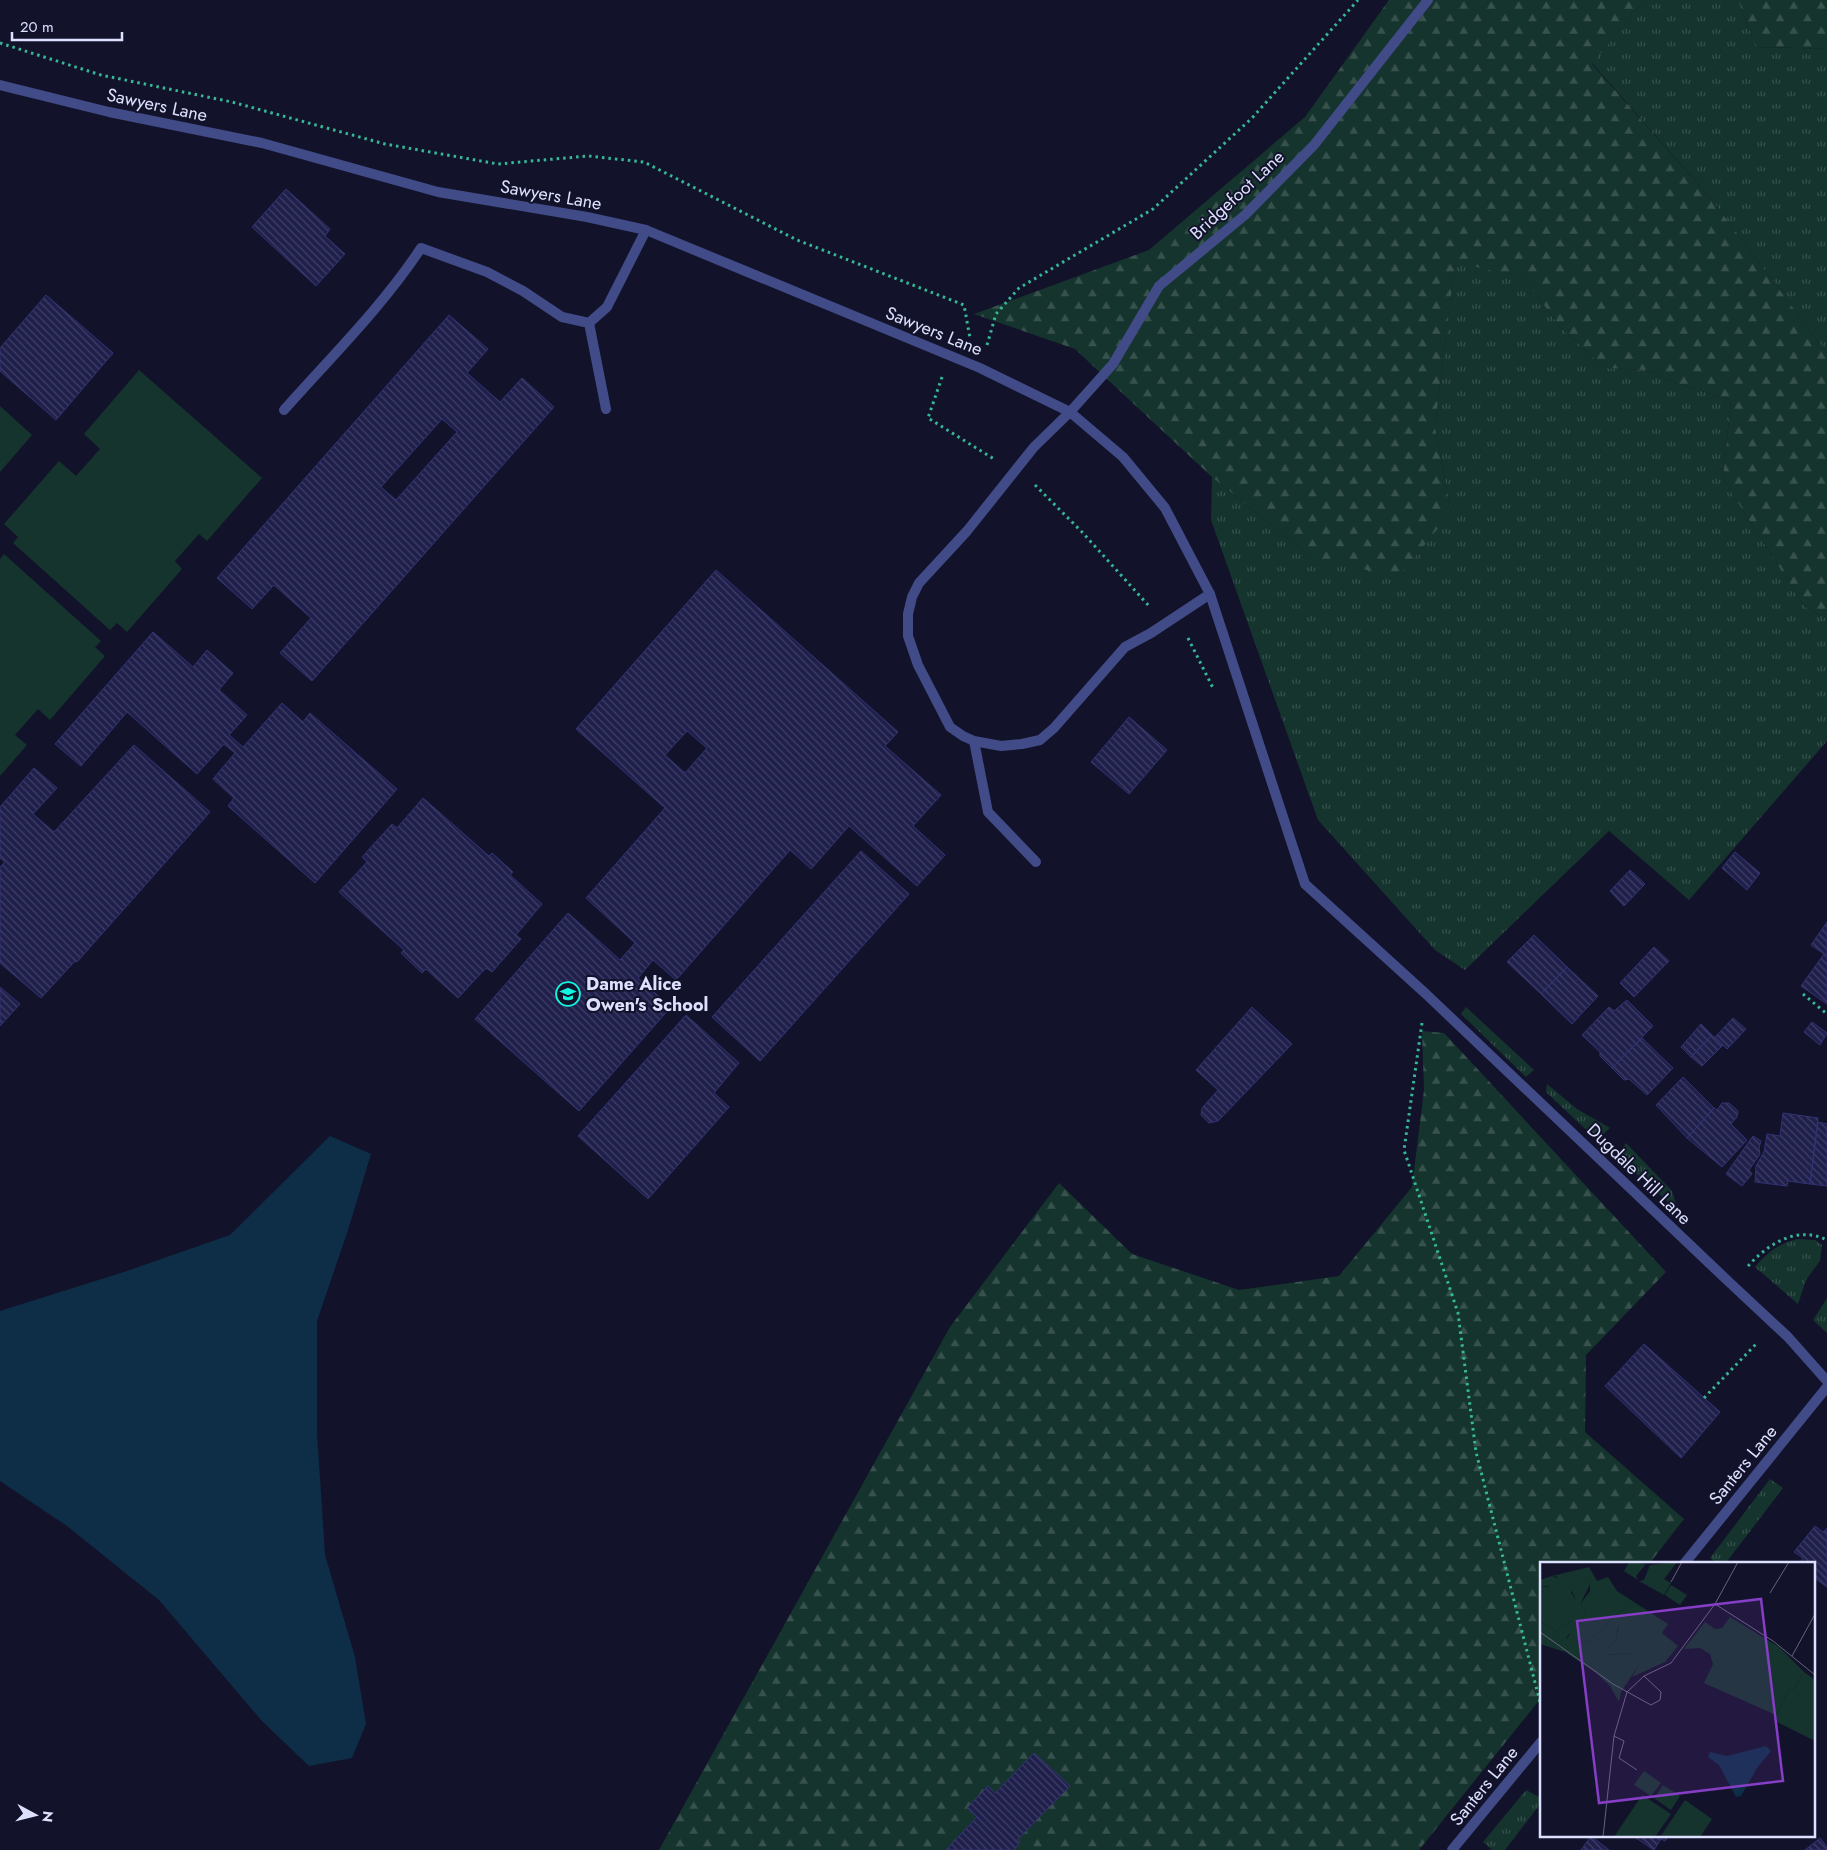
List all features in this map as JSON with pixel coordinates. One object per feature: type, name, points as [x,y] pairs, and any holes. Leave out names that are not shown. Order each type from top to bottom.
[{"type":"street","name":"Bridgefoot Lane","points":[[1210,594],[1165,624],[1125,647],[1054,728],[1040,740],[1022,744],[1001,746],[974,741],[962,736],[950,727],[918,665],[908,636],[908,614],[912,597],[919,583],[967,530],[1034,447],[1070,412],[1113,364],[1159,286],[1245,215],[1314,145],[1428,0]]},
{"type":"street","name":"Sawyers Lane","points":[[0,85],[109,112],[262,143],[438,192],[587,217],[646,230],[978,367],[1070,412],[1123,457],[1165,508],[1210,594]]},
{"type":"street","points":[[589,323],[607,307],[646,230]]},
{"type":"street","points":[[284,410],[406,271],[421,248],[488,272],[562,317],[589,323]]},
{"type":"street","points":[[589,323],[606,409]]},
{"type":"street","name":"Dugdale Hill Lane","points":[[1210,594],[1305,884],[1426,994],[1788,1337],[1827,1381]]},
{"type":"street","points":[[974,741],[988,812],[1036,862]]},
{"type":"street","name":"Santers Lane","points":[[1686,1562],[1827,1387]]},
{"type":"street","name":"Santers Lane","points":[[1452,1850],[1540,1743]]},
{"type":"path","points":[[978,367],[996,314],[1019,288],[1153,208],[1252,118],[1358,0]]},
{"type":"path","points":[[0,43],[101,75],[232,102],[385,144],[498,164],[588,156],[644,162],[797,240],[964,305],[978,367]]},
{"type":"path","points":[[950,356],[928,418],[1002,464],[1025,475],[1082,532],[1165,624],[1190,639],[1214,691]]},
{"type":"path","points":[[1803,994],[1827,1014]]},
{"type":"path","points":[[1422,1019],[1404,1150],[1458,1313],[1476,1452],[1540,1702]]},
{"type":"path","points":[[1747,1266],[1762,1251],[1781,1240],[1802,1235],[1817,1235],[1827,1240]]},
{"type":"path","points":[[1704,1398],[1760,1339]]},
{"type":"green space","points":[[1389,0],[1644,0],[1592,64],[1712,200],[1827,353],[1827,619],[1804,606],[1723,479],[1731,400],[1679,384],[1646,370],[1605,368],[1560,327],[1524,278],[1455,262],[1435,427],[1451,512],[1398,578],[1308,555],[1212,477],[1075,349],[974,314],[1149,250],[1305,117]]},
{"type":"green space","points":[[1644,0],[1738,0],[1756,47],[1827,49],[1827,353],[1712,200],[1592,63]]},
{"type":"green space","points":[[1738,0],[1827,0],[1827,49],[1756,47]]},
{"type":"green space","points":[[1455,261],[1524,278],[1560,327],[1605,368],[1646,370],[1679,384],[1731,400],[1723,479],[1804,606],[1827,619],[1827,741],[1689,900],[1609,831],[1465,970],[1435,950],[1318,820],[1211,520],[1212,477],[1308,555],[1451,512],[1435,427]]},
{"type":"green space","points":[[139,370],[262,478],[207,541],[199,534],[175,561],[182,569],[127,632],[117,623],[110,630],[13,543],[18,537],[4,524],[59,461],[76,476],[100,449],[84,434]]},
{"type":"green space","points":[[0,406],[32,435],[0,472]]},
{"type":"green space","points":[[4,554],[101,641],[95,647],[105,656],[50,720],[38,709],[15,735],[27,745],[0,776],[0,559]]},
{"type":"green space","points":[[1466,1007],[1534,1070],[1526,1077],[1461,1014]]},
{"type":"green space","points":[[1422,1031],[1444,1033],[1666,1272],[1586,1355],[1585,1432],[1684,1519],[1651,1562],[1540,1562],[1540,1699],[1419,1850],[659,1850],[950,1327],[1059,1183],[1132,1254],[1239,1290],[1339,1276],[1412,1187],[1424,1090]]},
{"type":"green space","points":[[1547,1084],[1577,1109],[1610,1128],[1597,1140],[1546,1092]]},
{"type":"green space","points":[[1626,1143],[1672,1191],[1678,1211],[1620,1159],[1618,1154]]},
{"type":"green space","points":[[1797,1239],[1815,1240],[1822,1245],[1820,1261],[1806,1280],[1798,1304],[1755,1267],[1774,1249]]},
{"type":"green space","points":[[1827,1298],[1827,1333],[1813,1320]]},
{"type":"green space","points":[[1770,1479],[1783,1488],[1727,1562],[1715,1562],[1710,1558]]},
{"type":"green space","points":[[1526,1790],[1540,1797],[1540,1804],[1505,1850],[1492,1850],[1483,1842]]},
{"type":"water","points":[[330,1136],[371,1154],[317,1321],[317,1433],[325,1555],[355,1657],[366,1724],[352,1758],[309,1766],[262,1721],[159,1600],[67,1526],[0,1481],[0,1311],[127,1271],[230,1235]]},
{"type":"building","points":[[286,189],[330,229],[325,236],[345,254],[316,286],[252,227]]},
{"type":"building","points":[[46,295],[113,353],[56,420],[0,371],[0,348]]},
{"type":"building","points":[[449,315],[488,349],[467,373],[500,402],[522,378],[554,407],[312,681],[280,653],[311,618],[274,585],[252,609],[217,578]],"holes":[[[442,419],[457,432],[396,500],[381,487]]]},
{"type":"building","points":[[716,570],[898,732],[885,746],[941,795],[913,826],[945,855],[917,886],[849,826],[811,869],[790,850],[676,980],[653,960],[638,978],[671,1007],[579,1111],[475,1019],[568,913],[620,960],[635,943],[586,898],[665,808],[576,729]],"holes":[[[687,731],[707,748],[685,773],[665,755]]]},
{"type":"building","points":[[153,632],[193,667],[207,650],[233,673],[219,690],[247,715],[229,735],[243,747],[282,703],[303,722],[310,713],[397,789],[315,883],[228,806],[234,798],[213,779],[235,753],[224,744],[197,774],[127,712],[81,766],[55,744]]},
{"type":"building","points":[[1129,717],[1167,750],[1129,794],[1091,762]]},
{"type":"building","points":[[134,745],[210,812],[77,962],[75,961],[41,998],[0,963],[0,867],[5,862],[0,858],[0,807],[34,768],[57,788],[33,814],[54,832]]},
{"type":"building","points":[[423,798],[489,856],[492,853],[513,872],[510,875],[542,904],[516,935],[521,939],[492,972],[486,968],[458,998],[426,969],[422,973],[401,953],[404,950],[339,892],[367,862],[362,857],[392,824],[397,828]]},
{"type":"building","points":[[861,851],[909,894],[760,1061],[712,1017]]},
{"type":"building","points":[[1735,852],[1760,873],[1747,890],[1722,868]]},
{"type":"building","points":[[1630,870],[1645,884],[1624,906],[1610,891]]},
{"type":"building","points":[[1827,922],[1827,956],[1811,945]]},
{"type":"building","points":[[1534,935],[1567,967],[1541,994],[1507,962]]},
{"type":"building","points":[[1654,947],[1669,961],[1634,997],[1620,983]]},
{"type":"building","points":[[1824,954],[1827,956],[1827,1004],[1801,986]]},
{"type":"building","points":[[1567,967],[1598,996],[1572,1024],[1541,994]]},
{"type":"building","points":[[0,987],[20,1004],[0,1026]]},
{"type":"building","points":[[1627,1000],[1653,1026],[1612,1068],[1600,1056],[1600,1052],[1582,1035],[1609,1007],[1614,1011]]},
{"type":"building","points":[[1252,1007],[1292,1044],[1218,1121],[1209,1123],[1201,1115],[1202,1108],[1218,1090],[1196,1070]]},
{"type":"building","points":[[686,1015],[739,1063],[714,1093],[729,1107],[648,1199],[578,1136]]},
{"type":"building","points":[[1733,1018],[1746,1029],[1727,1049],[1715,1037]]},
{"type":"building","points":[[1812,1022],[1827,1033],[1820,1045],[1804,1032]]},
{"type":"building","points":[[1701,1024],[1712,1035],[1691,1057],[1681,1047]]},
{"type":"building","points":[[1712,1035],[1723,1045],[1702,1066],[1691,1057]]},
{"type":"building","points":[[1642,1038],[1673,1068],[1647,1095],[1629,1079],[1624,1080],[1612,1068]]},
{"type":"building","points":[[1683,1077],[1714,1108],[1687,1138],[1656,1105]]},
{"type":"building","points":[[1722,1103],[1729,1103],[1738,1111],[1737,1117],[1731,1124],[1747,1140],[1722,1167],[1687,1138],[1714,1108],[1717,1110]]},
{"type":"building","points":[[1783,1113],[1818,1118],[1810,1184],[1788,1181],[1787,1186],[1755,1182],[1756,1166],[1764,1152],[1767,1134],[1780,1136]]},
{"type":"building","points":[[1818,1122],[1827,1124],[1827,1186],[1810,1184]]},
{"type":"building","points":[[1753,1136],[1761,1141],[1760,1154],[1749,1170],[1752,1174],[1742,1186],[1726,1174]]},
{"type":"building","points":[[1644,1344],[1720,1412],[1681,1458],[1605,1386]]},
{"type":"building","points":[[1815,1526],[1823,1532],[1827,1528],[1827,1587],[1814,1578],[1814,1562],[1800,1562],[1803,1558],[1794,1552]]},
{"type":"building","points":[[1034,1753],[1070,1786],[1017,1840],[1020,1842],[1014,1850],[946,1850],[977,1817],[967,1808],[988,1786],[995,1793]]},
{"type":"building","points":[[1590,1838],[1594,1838],[1609,1850],[1581,1850]]},
{"type":"building","points":[[1636,1838],[1667,1838],[1665,1841],[1661,1839],[1654,1850]]},
{"type":"building","points":[[1820,1838],[1827,1847],[1827,1850],[1805,1850]]},
{"type":"place","name":"Dame Alice Owen's School","points":[[568,994]]}]
